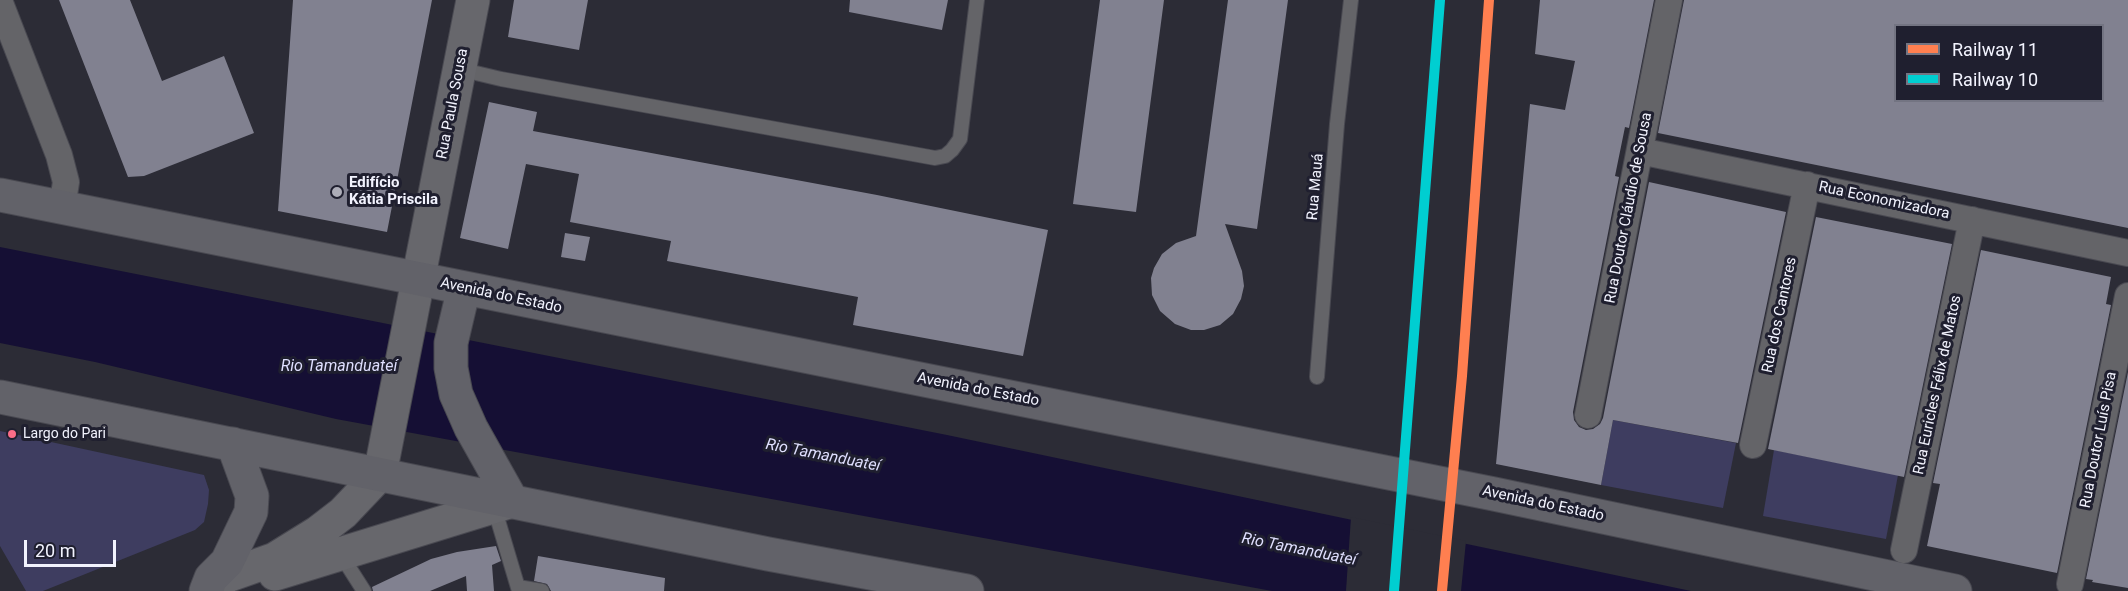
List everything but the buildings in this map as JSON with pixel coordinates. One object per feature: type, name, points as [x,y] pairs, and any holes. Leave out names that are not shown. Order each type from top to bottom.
[{"type":"highway","name":"Avenida do Estado","points":[[0,195],[461,300],[1470,489],[1955,591]]},
{"type":"highway","points":[[461,300],[451,343],[456,394],[493,469],[503,504]]},
{"type":"highway","points":[[0,397],[233,444],[383,461],[503,504],[878,583],[967,591]]},
{"type":"highway","points":[[208,591],[211,578],[227,561],[251,512],[252,496],[233,444]]},
{"type":"main road","name":"Rua Paula Sousa","points":[[417,291],[473,0]]},
{"type":"main road","points":[[208,591],[227,576],[275,559],[317,533],[343,513],[383,461],[417,291]]},
{"type":"main road","points":[[222,591],[503,504]]},
{"type":"street","name":"Rua Doutor Cláudio de Sousa","points":[[1588,415],[1669,0]]},
{"type":"street","points":[[0,3],[59,154],[66,182],[62,208]]},
{"type":"street","name":"Rua Economizadora","points":[[1640,151],[2128,253]]},
{"type":"street","name":"Rua dos Cantores","points":[[1753,445],[1807,185]]},
{"type":"street","name":"Rua Euricles Félix de Matos","points":[[1904,550],[1972,220]]},
{"type":"street","name":"Rua Doutor Luís Pisa","points":[[2070,584],[2128,296]]},
{"type":"lane","points":[[459,69],[501,80],[934,158],[945,156],[960,139],[977,0]]},
{"type":"lane","name":"Rua Mauá","points":[[1317,377],[1337,124],[1351,0]]},
{"type":"lane","points":[[503,504],[519,589],[542,591]]},
{"type":"lane","points":[[340,553],[364,591]]},
{"type":"shaded area","points":[[1613,420],[1736,443],[1723,508],[1601,485]]},
{"type":"shaded area","name":"Largo do Pari","points":[[0,431],[204,475],[209,490],[204,522],[195,530],[43,591],[26,591],[0,546]]},
{"type":"shaded area","points":[[1774,450],[1898,475],[1886,539],[1763,516]]},
{"type":"water","name":"Rio Tamanduateí","points":[[0,247],[947,435],[1691,591],[1272,591],[336,419],[95,362],[0,343]]},
{"type":"pier","points":[[1351,517],[1466,541],[1461,591],[1346,591]]},
{"type":"rail line","name":"10","points":[[1394,591],[1440,0]]},
{"type":"rail line","name":"11","points":[[1442,591],[1462,376],[1489,0]]},
{"type":"place","name":"Edifício Kátia Priscila","points":[[337,192]]},
{"type":"place","name":"Largo do Pari","points":[[12,434]]}]
